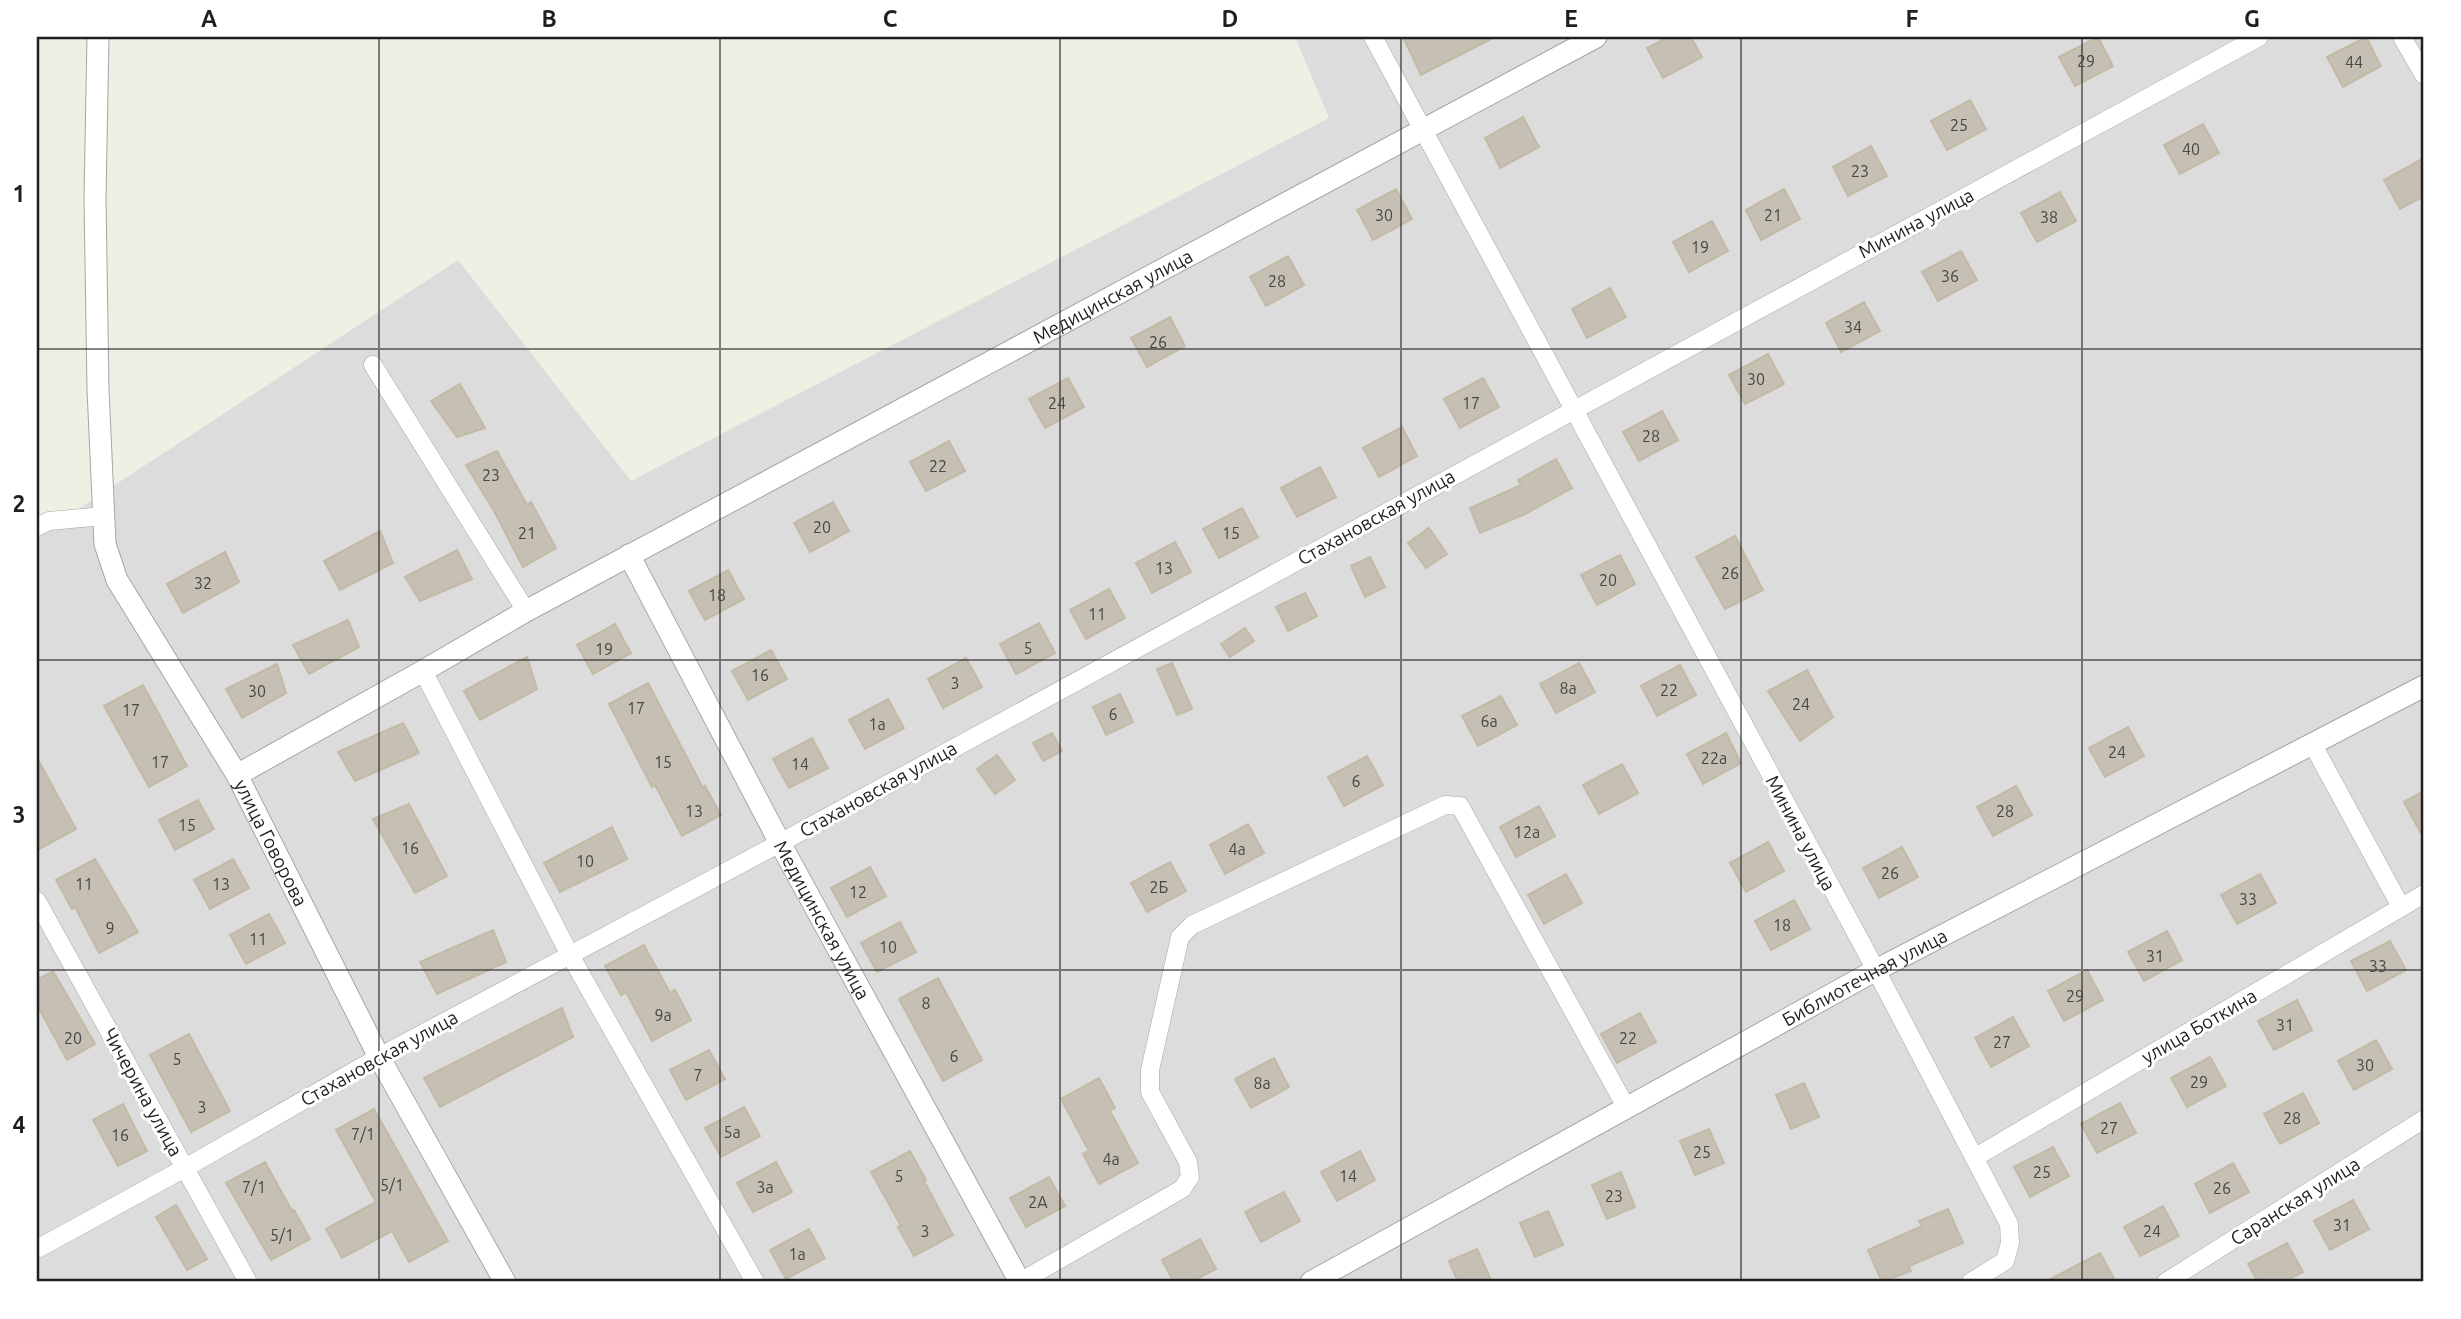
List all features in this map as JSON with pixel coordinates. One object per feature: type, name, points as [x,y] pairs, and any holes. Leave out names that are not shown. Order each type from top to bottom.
[{"type":"street","name":"улица Говорова","points":[[98,37],[95,198],[98,389],[105,544],[117,580],[237,775],[379,1057],[505,1282]]},
{"type":"street","name":"Минина улица","points":[[1373,37],[1876,970],[2009,1224],[2010,1242],[2005,1261],[1970,1282]]},
{"type":"street","name":"Медицинская улица","points":[[237,775],[629,555],[1596,37]]},
{"type":"street","name":"Минина улица","points":[[1572,410],[2259,37]]},
{"type":"street","points":[[2402,37],[2424,75]]},
{"type":"street","points":[[373,365],[526,611]]},
{"type":"street","name":"Стахановская улица","points":[[37,1249],[379,1057],[780,843],[1572,410]]},
{"type":"street","points":[[37,527],[50,521],[103,516]]},
{"type":"street","name":"Медицинская улица","points":[[629,555],[780,843],[1020,1282]]},
{"type":"street","points":[[423,671],[570,955],[755,1282]]},
{"type":"street","name":"Библиотечная улица","points":[[1311,1282],[1876,970],[2424,686]]},
{"type":"street","points":[[2313,745],[2402,907]]},
{"type":"street","points":[[1020,1282],[1182,1189],[1190,1177],[1188,1162],[1150,1092],[1150,1070],[1180,937],[1192,925],[1445,805],[1460,806],[1626,1107]]},
{"type":"street","name":"улица Боткина","points":[[1974,1158],[2424,894]]},
{"type":"street","name":"Чичерина улица","points":[[37,901],[248,1282]]},
{"type":"street","name":"Саранская улица","points":[[2166,1282],[2424,1119]]},
{"type":"shaded area","points":[[1295,37],[2424,37],[2424,1282],[37,1282],[37,536],[458,260],[631,481],[1329,118]]},
{"type":"building","points":[[1403,37],[1495,37],[1421,75]]},
{"type":"building","points":[[1669,37],[1691,37],[1702,57],[1663,78],[1647,48]]},
{"type":"building","points":[[2098,37],[2113,66],[2075,86],[2059,57]]},
{"type":"building","points":[[2366,37],[2381,66],[2343,87],[2327,57]]},
{"type":"building","points":[[1970,100],[1986,129],[1947,150],[1931,121]]},
{"type":"building","points":[[1523,117],[1539,147],[1500,168],[1485,138]]},
{"type":"building","points":[[2203,124],[2219,153],[2180,174],[2164,145]]},
{"type":"building","points":[[1871,146],[1887,176],[1848,196],[1833,167]]},
{"type":"building","points":[[2424,158],[2424,196],[2400,209],[2384,180]]},
{"type":"building","points":[[1396,189],[1412,219],[1373,240],[1357,210]]},
{"type":"building","points":[[1784,189],[1800,219],[1761,240],[1746,210]]},
{"type":"building","points":[[2060,192],[2076,221],[2037,242],[2021,213]]},
{"type":"building","points":[[1712,221],[1728,251],[1689,272],[1673,242]]},
{"type":"building","points":[[1961,251],[1977,280],[1938,301],[1922,272]]},
{"type":"building","points":[[1288,256],[1304,285],[1266,306],[1250,277]]},
{"type":"building","points":[[1610,288],[1626,317],[1587,338],[1572,309]]},
{"type":"building","points":[[1864,302],[1880,331],[1841,352],[1826,323]]},
{"type":"building","points":[[1170,317],[1185,346],[1147,367],[1131,338]]},
{"type":"building","points":[[1768,354],[1784,384],[1745,404],[1729,375]]},
{"type":"building","points":[[1068,378],[1084,407],[1045,428],[1029,399]]},
{"type":"building","points":[[1483,378],[1499,407],[1460,428],[1444,399]]},
{"type":"building","points":[[460,384],[485,428],[457,437],[431,401]]},
{"type":"building","points":[[1662,411],[1678,440],[1639,461],[1623,432]]},
{"type":"building","points":[[1402,427],[1417,456],[1379,477],[1363,448]]},
{"type":"building","points":[[949,441],[965,471],[926,491],[910,462]]},
{"type":"building","points":[[497,451],[527,505],[531,502],[556,548],[523,567],[466,465]]},
{"type":"building","points":[[1556,459],[1572,488],[1525,514],[1480,533],[1470,508],[1521,485],[1518,480]]},
{"type":"building","points":[[1320,467],[1336,497],[1297,517],[1281,488]]},
{"type":"building","points":[[833,502],[849,531],[810,552],[794,523]]},
{"type":"building","points":[[1242,508],[1258,537],[1219,558],[1203,529]]},
{"type":"building","points":[[1429,528],[1447,554],[1426,568],[1408,543]]},
{"type":"building","points":[[380,531],[393,563],[340,590],[324,561]]},
{"type":"building","points":[[1735,536],[1763,590],[1725,609],[1696,557]]},
{"type":"building","points":[[1175,542],[1191,572],[1152,593],[1136,563]]},
{"type":"building","points":[[457,550],[472,579],[420,601],[405,577]]},
{"type":"building","points":[[225,552],[239,582],[183,613],[167,584]]},
{"type":"building","points":[[1620,555],[1635,584],[1597,605],[1581,575]]},
{"type":"building","points":[[1370,557],[1385,587],[1365,597],[1351,566]]},
{"type":"building","points":[[728,570],[744,599],[705,620],[689,591]]},
{"type":"building","points":[[1109,589],[1125,618],[1086,639],[1070,610]]},
{"type":"building","points":[[1305,593],[1317,616],[1288,631],[1276,607]]},
{"type":"building","points":[[348,620],[359,647],[309,674],[293,645]]},
{"type":"building","points":[[1039,623],[1055,653],[1016,674],[1000,644]]},
{"type":"building","points":[[615,624],[631,653],[593,674],[577,645]]},
{"type":"building","points":[[1245,628],[1254,641],[1230,657],[1221,644]]},
{"type":"building","points":[[771,650],[787,679],[748,700],[732,671]]},
{"type":"building","points":[[527,657],[537,689],[480,720],[464,691]]},
{"type":"building","points":[[966,658],[982,687],[943,708],[928,679]]},
{"type":"building","points":[[1172,663],[1192,709],[1177,715],[1157,669]]},
{"type":"building","points":[[1579,663],[1595,692],[1556,713],[1540,684]]},
{"type":"building","points":[[277,664],[286,693],[242,718],[226,689]]},
{"type":"building","points":[[1680,665],[1696,695],[1657,716],[1641,686]]},
{"type":"building","points":[[1807,670],[1833,717],[1800,741],[1768,691]]},
{"type":"building","points":[[648,683],[703,788],[705,786],[721,815],[682,836],[655,785],[652,787],[609,704]]},
{"type":"building","points":[[143,685],[187,766],[149,787],[104,706]]},
{"type":"building","points":[[1120,694],[1133,722],[1106,735],[1093,707]]},
{"type":"building","points":[[1501,696],[1517,725],[1478,746],[1462,716]]},
{"type":"building","points":[[888,699],[904,728],[865,749],[849,720]]},
{"type":"building","points":[[403,723],[419,753],[355,781],[338,752]]},
{"type":"building","points":[[2128,727],[2144,756],[2105,777],[2089,748]]},
{"type":"building","points":[[1052,733],[1062,751],[1043,761],[1033,743]]},
{"type":"building","points":[[1726,733],[1741,763],[1703,784],[1687,754]]},
{"type":"building","points":[[812,738],[828,768],[789,788],[773,759]]},
{"type":"building","points":[[997,755],[1015,780],[995,794],[977,769]]},
{"type":"building","points":[[1367,756],[1383,785],[1344,806],[1328,777]]},
{"type":"building","points":[[37,758],[76,829],[37,850]]},
{"type":"building","points":[[1622,764],[1638,793],[1599,814],[1583,785]]},
{"type":"building","points":[[2016,786],[2032,815],[1993,836],[1977,807]]},
{"type":"building","points":[[2424,791],[2424,839],[2404,802]]},
{"type":"building","points":[[198,800],[214,829],[175,850],[159,820]]},
{"type":"building","points":[[409,804],[447,876],[415,893],[373,819]]},
{"type":"building","points":[[1539,806],[1555,836],[1516,857],[1500,827]]},
{"type":"building","points":[[1248,824],[1264,853],[1225,874],[1210,845]]},
{"type":"building","points":[[612,827],[627,859],[560,892],[544,863]]},
{"type":"building","points":[[1768,842],[1784,871],[1746,892],[1730,863]]},
{"type":"building","points":[[1902,847],[1918,877],[1879,898],[1863,868]]},
{"type":"building","points":[[95,859],[138,932],[99,953],[75,907],[72,909],[56,880]]},
{"type":"building","points":[[233,859],[249,888],[210,909],[194,880]]},
{"type":"building","points":[[1170,862],[1186,891],[1147,912],[1131,883]]},
{"type":"building","points":[[870,867],[886,896],[847,917],[831,888]]},
{"type":"building","points":[[1566,874],[1582,903],[1544,924],[1528,895]]},
{"type":"building","points":[[2260,874],[2276,903],[2237,924],[2221,895]]},
{"type":"building","points":[[1794,900],[1810,929],[1771,950],[1755,921]]},
{"type":"building","points":[[269,914],[285,943],[246,964],[230,935]]},
{"type":"building","points":[[900,922],[916,952],[877,972],[861,943]]},
{"type":"building","points":[[493,930],[506,962],[437,994],[420,962]]},
{"type":"building","points":[[2167,931],[2182,960],[2144,981],[2128,952]]},
{"type":"building","points":[[2390,941],[2406,970],[2367,991],[2351,961]]},
{"type":"building","points":[[644,945],[670,993],[675,990],[691,1020],[652,1041],[626,992],[621,995],[605,966]]},
{"type":"building","points":[[2087,970],[2103,1000],[2064,1021],[2048,991]]},
{"type":"building","points":[[53,971],[95,1044],[67,1060],[37,1005],[37,980]]},
{"type":"building","points":[[938,978],[982,1060],[943,1081],[899,999]]},
{"type":"building","points":[[2297,1000],[2312,1030],[2274,1050],[2258,1021]]},
{"type":"building","points":[[562,1008],[573,1037],[440,1107],[424,1078]]},
{"type":"building","points":[[1640,1013],[1656,1042],[1617,1063],[1601,1034]]},
{"type":"building","points":[[2013,1017],[2029,1046],[1991,1067],[1975,1038]]},
{"type":"building","points":[[189,1034],[230,1111],[191,1132],[150,1055]]},
{"type":"building","points":[[2376,1040],[2392,1069],[2354,1090],[2338,1061]]},
{"type":"building","points":[[709,1050],[725,1079],[686,1100],[670,1070]]},
{"type":"building","points":[[2210,1057],[2226,1086],[2187,1107],[2171,1078]]},
{"type":"building","points":[[1274,1058],[1289,1087],[1251,1108],[1235,1079]]},
{"type":"building","points":[[1099,1078],[1115,1108],[1110,1111],[1138,1163],[1099,1184],[1083,1154],[1089,1151],[1061,1099]]},
{"type":"building","points":[[1804,1083],[1819,1117],[1791,1129],[1776,1095]]},
{"type":"building","points":[[2303,1093],[2319,1123],[2280,1144],[2264,1114]]},
{"type":"building","points":[[2120,1103],[2136,1133],[2097,1153],[2081,1124]]},
{"type":"building","points":[[123,1104],[147,1151],[118,1166],[93,1120]]},
{"type":"building","points":[[744,1107],[760,1136],[721,1157],[705,1128]]},
{"type":"building","points":[[374,1109],[448,1241],[409,1262],[392,1231],[342,1258],[326,1229],[376,1202],[336,1130]]},
{"type":"building","points":[[1709,1129],[1724,1163],[1695,1175],[1680,1141]]},
{"type":"building","points":[[2053,1147],[2069,1176],[2030,1197],[2014,1167]]},
{"type":"building","points":[[910,1151],[953,1235],[914,1256],[871,1172]]},
{"type":"building","points":[[1360,1151],[1375,1180],[1337,1201],[1321,1172]]},
{"type":"building","points":[[265,1162],[310,1239],[271,1260],[226,1183]]},
{"type":"building","points":[[776,1162],[792,1192],[753,1212],[737,1183]]},
{"type":"building","points":[[2233,1163],[2249,1192],[2210,1213],[2195,1184]]},
{"type":"building","points":[[1621,1172],[1635,1207],[1607,1219],[1592,1185]]},
{"type":"building","points":[[1049,1177],[1065,1206],[1026,1227],[1010,1198]]},
{"type":"building","points":[[1284,1192],[1300,1221],[1261,1242],[1245,1212]]},
{"type":"building","points":[[2353,1200],[2369,1229],[2330,1250],[2314,1221]]},
{"type":"building","points":[[176,1205],[207,1259],[187,1270],[156,1217]]},
{"type":"building","points":[[2163,1206],[2179,1236],[2140,1256],[2124,1227]]},
{"type":"building","points":[[1948,1209],[1963,1243],[1909,1266],[1911,1271],[1882,1282],[1868,1250],[1922,1226],[1919,1221]]},
{"type":"building","points":[[1548,1211],[1563,1245],[1535,1257],[1520,1223]]},
{"type":"building","points":[[809,1229],[825,1258],[786,1279],[770,1250]]},
{"type":"building","points":[[1200,1239],[1216,1269],[1191,1282],[1174,1282],[1162,1260]]},
{"type":"building","points":[[2287,1243],[2303,1272],[2283,1282],[2258,1282],[2248,1264]]},
{"type":"building","points":[[1477,1249],[1492,1282],[1458,1282],[1449,1261]]},
{"type":"building","points":[[2100,1253],[2116,1282],[2045,1282]]}]
